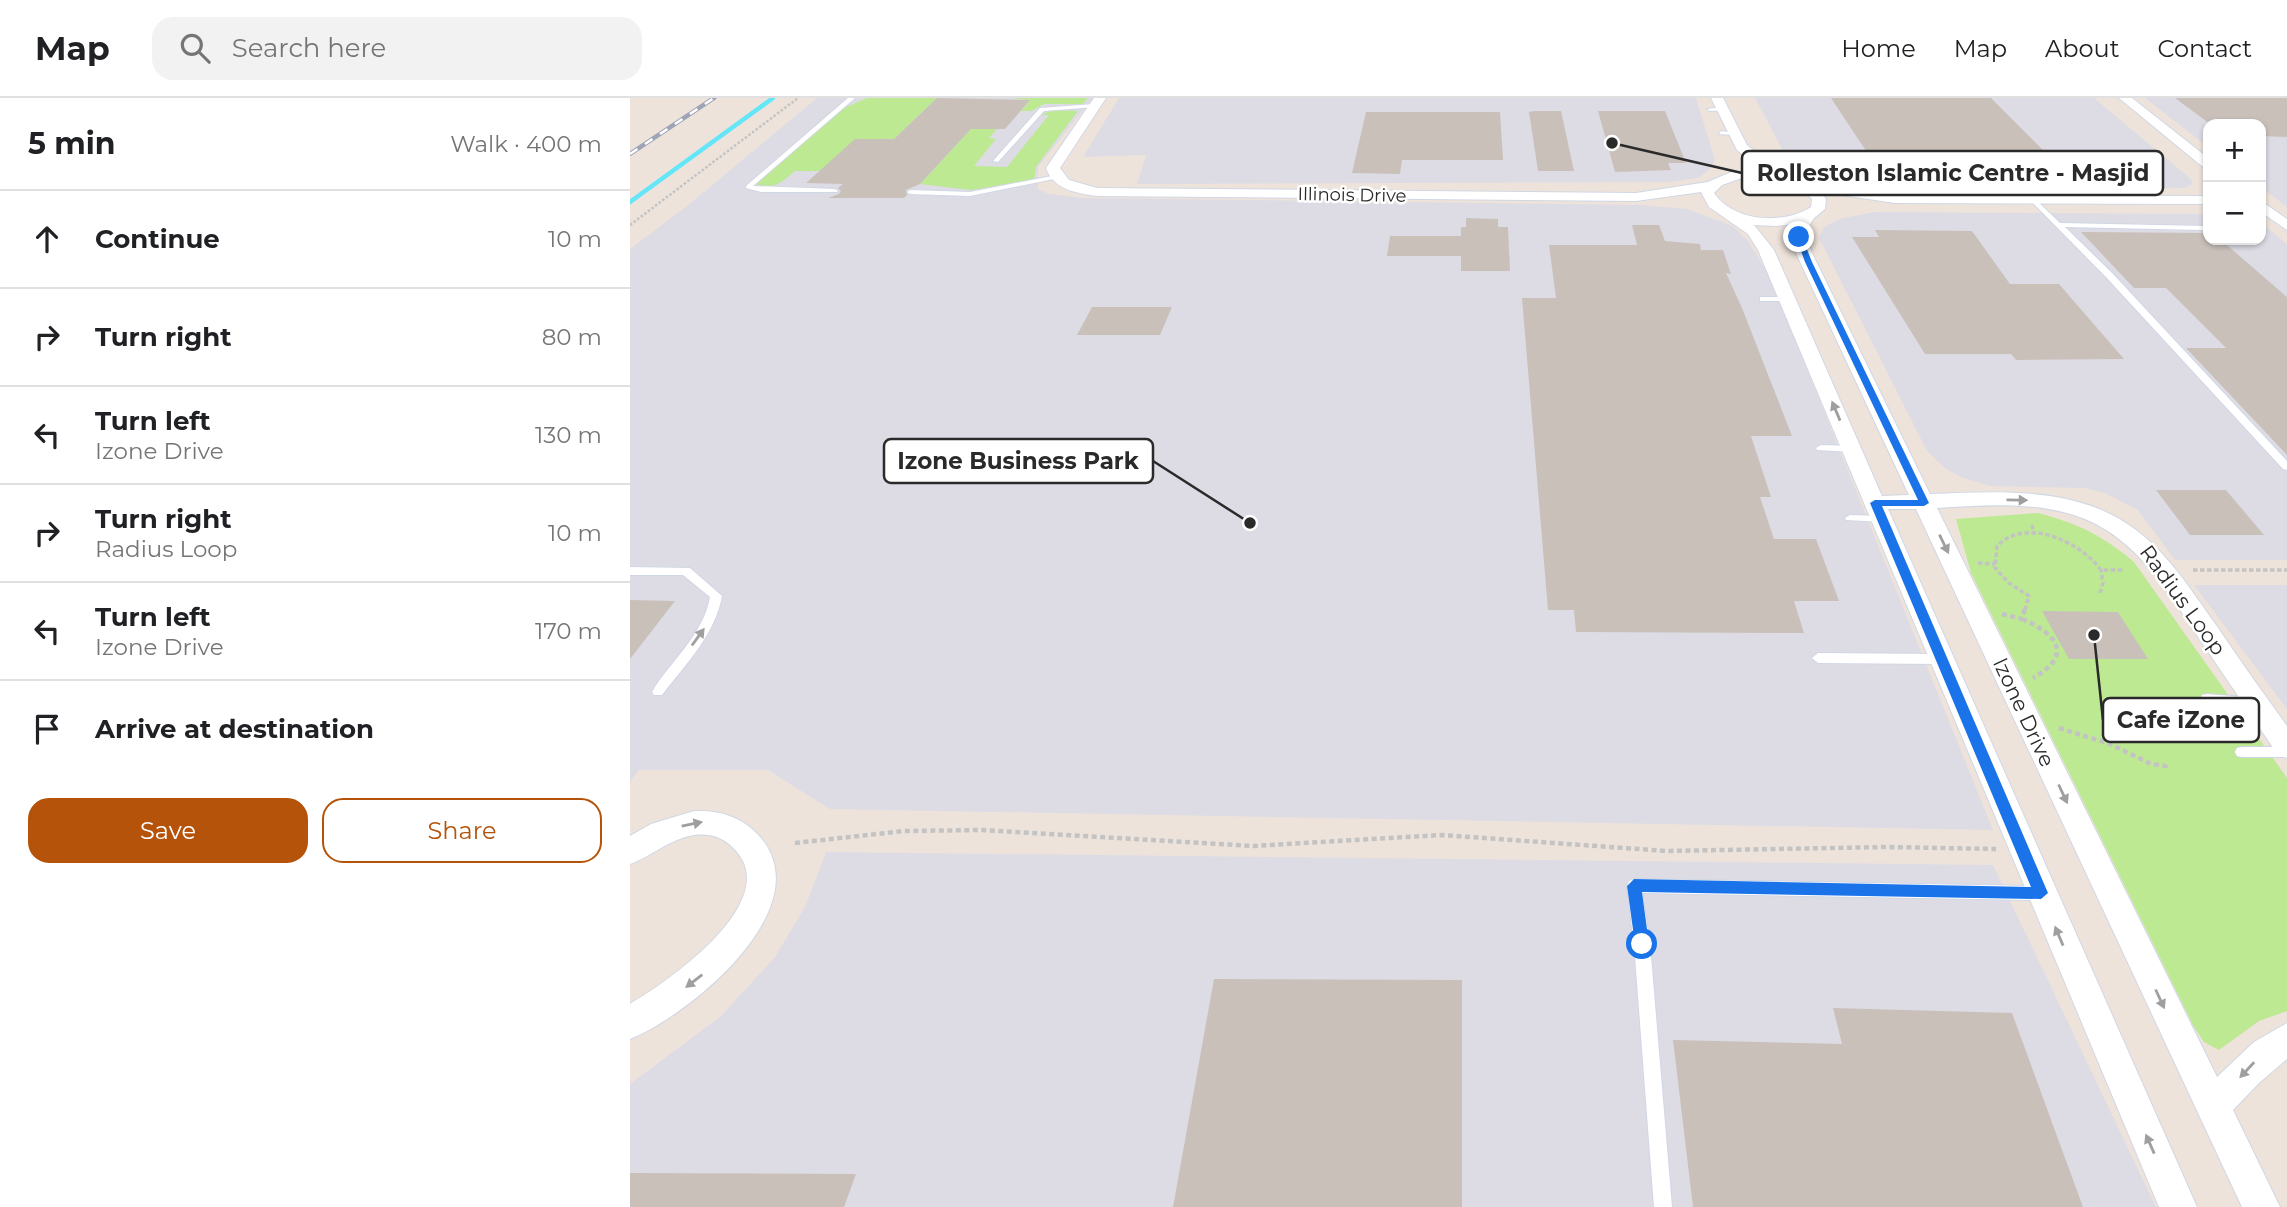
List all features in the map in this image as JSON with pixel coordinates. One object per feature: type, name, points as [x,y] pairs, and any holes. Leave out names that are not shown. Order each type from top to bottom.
[{"type":"street","points":[[2125,98],[2203,160]]},
{"type":"street","points":[[1063,182],[1054,173],[1055,162],[1097,102]]},
{"type":"street","points":[[1717,105],[1727,133],[1778,177],[1801,185],[1895,198],[2203,200]]},
{"type":"street","points":[[1742,147],[1707,194],[1711,201],[1753,231],[1763,244],[1775,299],[1852,449],[2178,1207]]},
{"type":"street","name":"Illinois Drive","points":[[1636,197],[1749,175],[1778,177]]},
{"type":"street","name":"Illinois Drive","points":[[1063,182],[1097,192],[1129,193],[1636,197],[1762,221],[1779,222],[1810,215]]},
{"type":"street","points":[[1801,185],[1819,199],[1820,205],[1810,215]]},
{"type":"street","points":[[1810,215],[1837,207],[1895,198]]},
{"type":"street","points":[[2266,209],[2287,226]]},
{"type":"street","name":"Izone Drive","points":[[1810,215],[1799,230],[1803,251],[2261,1207]]},
{"type":"street","name":"Radius Loop","points":[[1879,511],[1924,503],[1972,499],[2048,502],[2121,523],[2158,552],[2287,750]]},
{"type":"street","points":[[630,850],[648,839],[685,825],[706,822],[723,824],[737,831],[746,840],[757,857],[760,878],[755,905],[726,951],[681,992],[630,1023]]},
{"type":"street","points":[[2212,1108],[2254,1062],[2271,1048],[2287,1040]]},
{"type":"lane","points":[[835,191],[761,190],[748,187],[852,98]]},
{"type":"lane","points":[[996,160],[1042,109],[1097,102]]},
{"type":"lane","points":[[910,192],[970,194],[1063,182]]},
{"type":"lane","points":[[2032,199],[2109,275],[2287,467]]},
{"type":"lane","points":[[2058,225],[2203,228]]},
{"type":"lane","points":[[1821,448],[1852,449]]},
{"type":"lane","points":[[1850,518],[1879,511]]},
{"type":"lane","points":[[630,571],[686,571],[716,596],[716,607],[709,622],[658,692]]},
{"type":"lane","points":[[1818,658],[1941,659]]},
{"type":"lane","points":[[2207,699],[2257,703]]},
{"type":"lane","points":[[2242,752],[2287,750]]},
{"type":"lane","points":[[1663,1207],[1642,944],[1634,886],[2041,893]]},
{"type":"path","points":[[630,225],[798,98]]},
{"type":"path","points":[[2032,525],[2034,535]]},
{"type":"path","points":[[2022,619],[2029,596],[1994,568],[1998,544],[2016,535],[2034,535],[2071,544],[2091,557],[2101,570],[2103,583],[2100,593]]},
{"type":"path","points":[[1973,563],[1995,564]]},
{"type":"path","points":[[2101,570],[2124,570]]},
{"type":"path","points":[[2180,570],[2287,570]]},
{"type":"path","points":[[1998,614],[2022,619],[2048,634],[2057,646],[2057,659],[2054,664],[2031,679]]},
{"type":"path","points":[[2055,727],[2110,744],[2151,764],[2166,766],[2167,762]]},
{"type":"path","points":[[794,844],[881,832],[982,830],[1253,846],[1443,835],[1667,850],[1887,847],[2007,850]]},
{"type":"shaded area","points":[[817,98],[1093,98],[1038,167],[1038,189],[1049,194],[1084,198],[1642,205],[1687,209],[1733,226],[1748,241],[1769,275],[1993,830],[830,809],[768,770],[639,770],[630,782],[630,249],[692,202]]},
{"type":"shaded area","points":[[1119,98],[1696,98],[1715,160],[1709,170],[1698,178],[1670,182],[1137,184],[1146,155],[1083,157]]},
{"type":"shaded area","points":[[1755,98],[2094,98],[2191,179],[2192,184],[2186,188],[1854,187],[1811,173],[1789,162]]},
{"type":"shaded area","points":[[2145,98],[2287,98],[2287,207],[2266,191],[2266,119],[2203,119],[2203,143]]},
{"type":"shaded area","points":[[1874,212],[2203,214],[2203,245],[2266,245],[2266,227],[2287,244],[2287,560],[2175,560],[2138,510],[2105,493],[2084,488],[1990,486],[1963,478],[1946,469],[1927,451],[1819,238],[1824,227],[1839,219]]},
{"type":"shaded area","points":[[2194,585],[2287,585],[2287,709]]},
{"type":"shaded area","points":[[826,852],[1993,865],[2156,1207],[630,1207],[630,1084],[721,1016],[775,957],[805,907]]},
{"type":"green space","points":[[867,98],[937,98],[894,139],[820,171],[795,171],[772,186],[755,184],[832,117],[844,108]]},
{"type":"green space","points":[[1011,98],[1088,98],[1083,104],[1044,104],[1032,111],[1014,111],[1023,109],[1030,100]]},
{"type":"green space","points":[[1054,110],[1078,111],[1036,167],[1034,180],[971,190],[920,184],[971,129],[997,129],[989,138],[996,139],[974,166],[1007,167],[1049,115],[1039,115]]},
{"type":"green space","points":[[2038,513],[2089,531],[2134,562],[2287,778],[2287,1011],[2259,1021],[2219,1050],[2204,1042],[2194,1027],[1971,573],[1956,519]]},
{"type":"building","points":[[937,98],[1030,100],[1005,129],[971,129],[920,184],[906,190],[907,195],[904,198],[828,198],[839,194],[841,191],[838,188],[843,184],[806,183],[855,139],[894,139]]},
{"type":"building","points":[[1831,98],[1991,98],[2054,161],[1872,160]]},
{"type":"building","points":[[2175,98],[2287,98],[2287,137],[2266,136],[2266,119],[2203,119]]},
{"type":"building","points":[[1561,111],[1574,171],[1538,171],[1529,112]]},
{"type":"building","points":[[1598,111],[1665,111],[1686,163],[1668,163],[1671,170],[1615,172]]},
{"type":"building","points":[[1366,112],[1500,112],[1503,160],[1402,160],[1400,174],[1352,173]]},
{"type":"building","points":[[1466,218],[1498,219],[1498,227],[1508,227],[1510,271],[1461,271],[1461,256],[1387,256],[1390,236],[1461,236],[1461,227],[1466,227]]},
{"type":"building","points":[[1632,225],[1659,225],[1665,241],[1700,244],[1701,250],[1723,250],[1731,274],[1726,273],[1792,436],[1751,436],[1771,497],[1760,497],[1774,539],[1816,539],[1839,601],[1794,601],[1804,633],[1576,632],[1574,610],[1548,610],[1522,298],[1556,298],[1549,245],[1637,245]]},
{"type":"building","points":[[1875,230],[1972,231],[2010,284],[2059,284],[2124,359],[2016,360],[2011,354],[1925,354],[1852,237],[1879,237]]},
{"type":"building","points":[[2081,232],[2203,233],[2203,245],[2227,245],[2287,297],[2287,455],[2186,348],[2226,348],[2166,288],[2134,288]]},
{"type":"building","points":[[1092,307],[1172,307],[1160,335],[1077,335]]},
{"type":"building","points":[[2156,490],[2226,490],[2264,535],[2190,535]]},
{"type":"building","points":[[630,600],[675,601],[630,659]]},
{"type":"building","points":[[2042,611],[2118,612],[2148,659],[2069,659]]},
{"type":"building","points":[[1214,979],[1462,980],[1462,1207],[1173,1207]]},
{"type":"building","points":[[1833,1008],[2012,1013],[2083,1207],[1693,1207],[1673,1040],[1842,1044]]},
{"type":"building","points":[[630,1173],[856,1174],[844,1207],[630,1207]]},
{"type":"waterway","points":[[630,202],[773,98]]},
{"type":"railway","points":[[630,154],[714,98]]},
{"type":"place","name":"Rolleston Islamic Centre - Masjid","points":[[1612,143]]},
{"type":"place","name":"Izone Business Park","points":[[1250,523]]},
{"type":"place","name":"Cafe iZone","points":[[2094,635]]},
{"type":"route","points":[[1642,944],[1634,886],[2041,893],[1875,503],[1924,503],[1808,262],[1799,237]]}]
